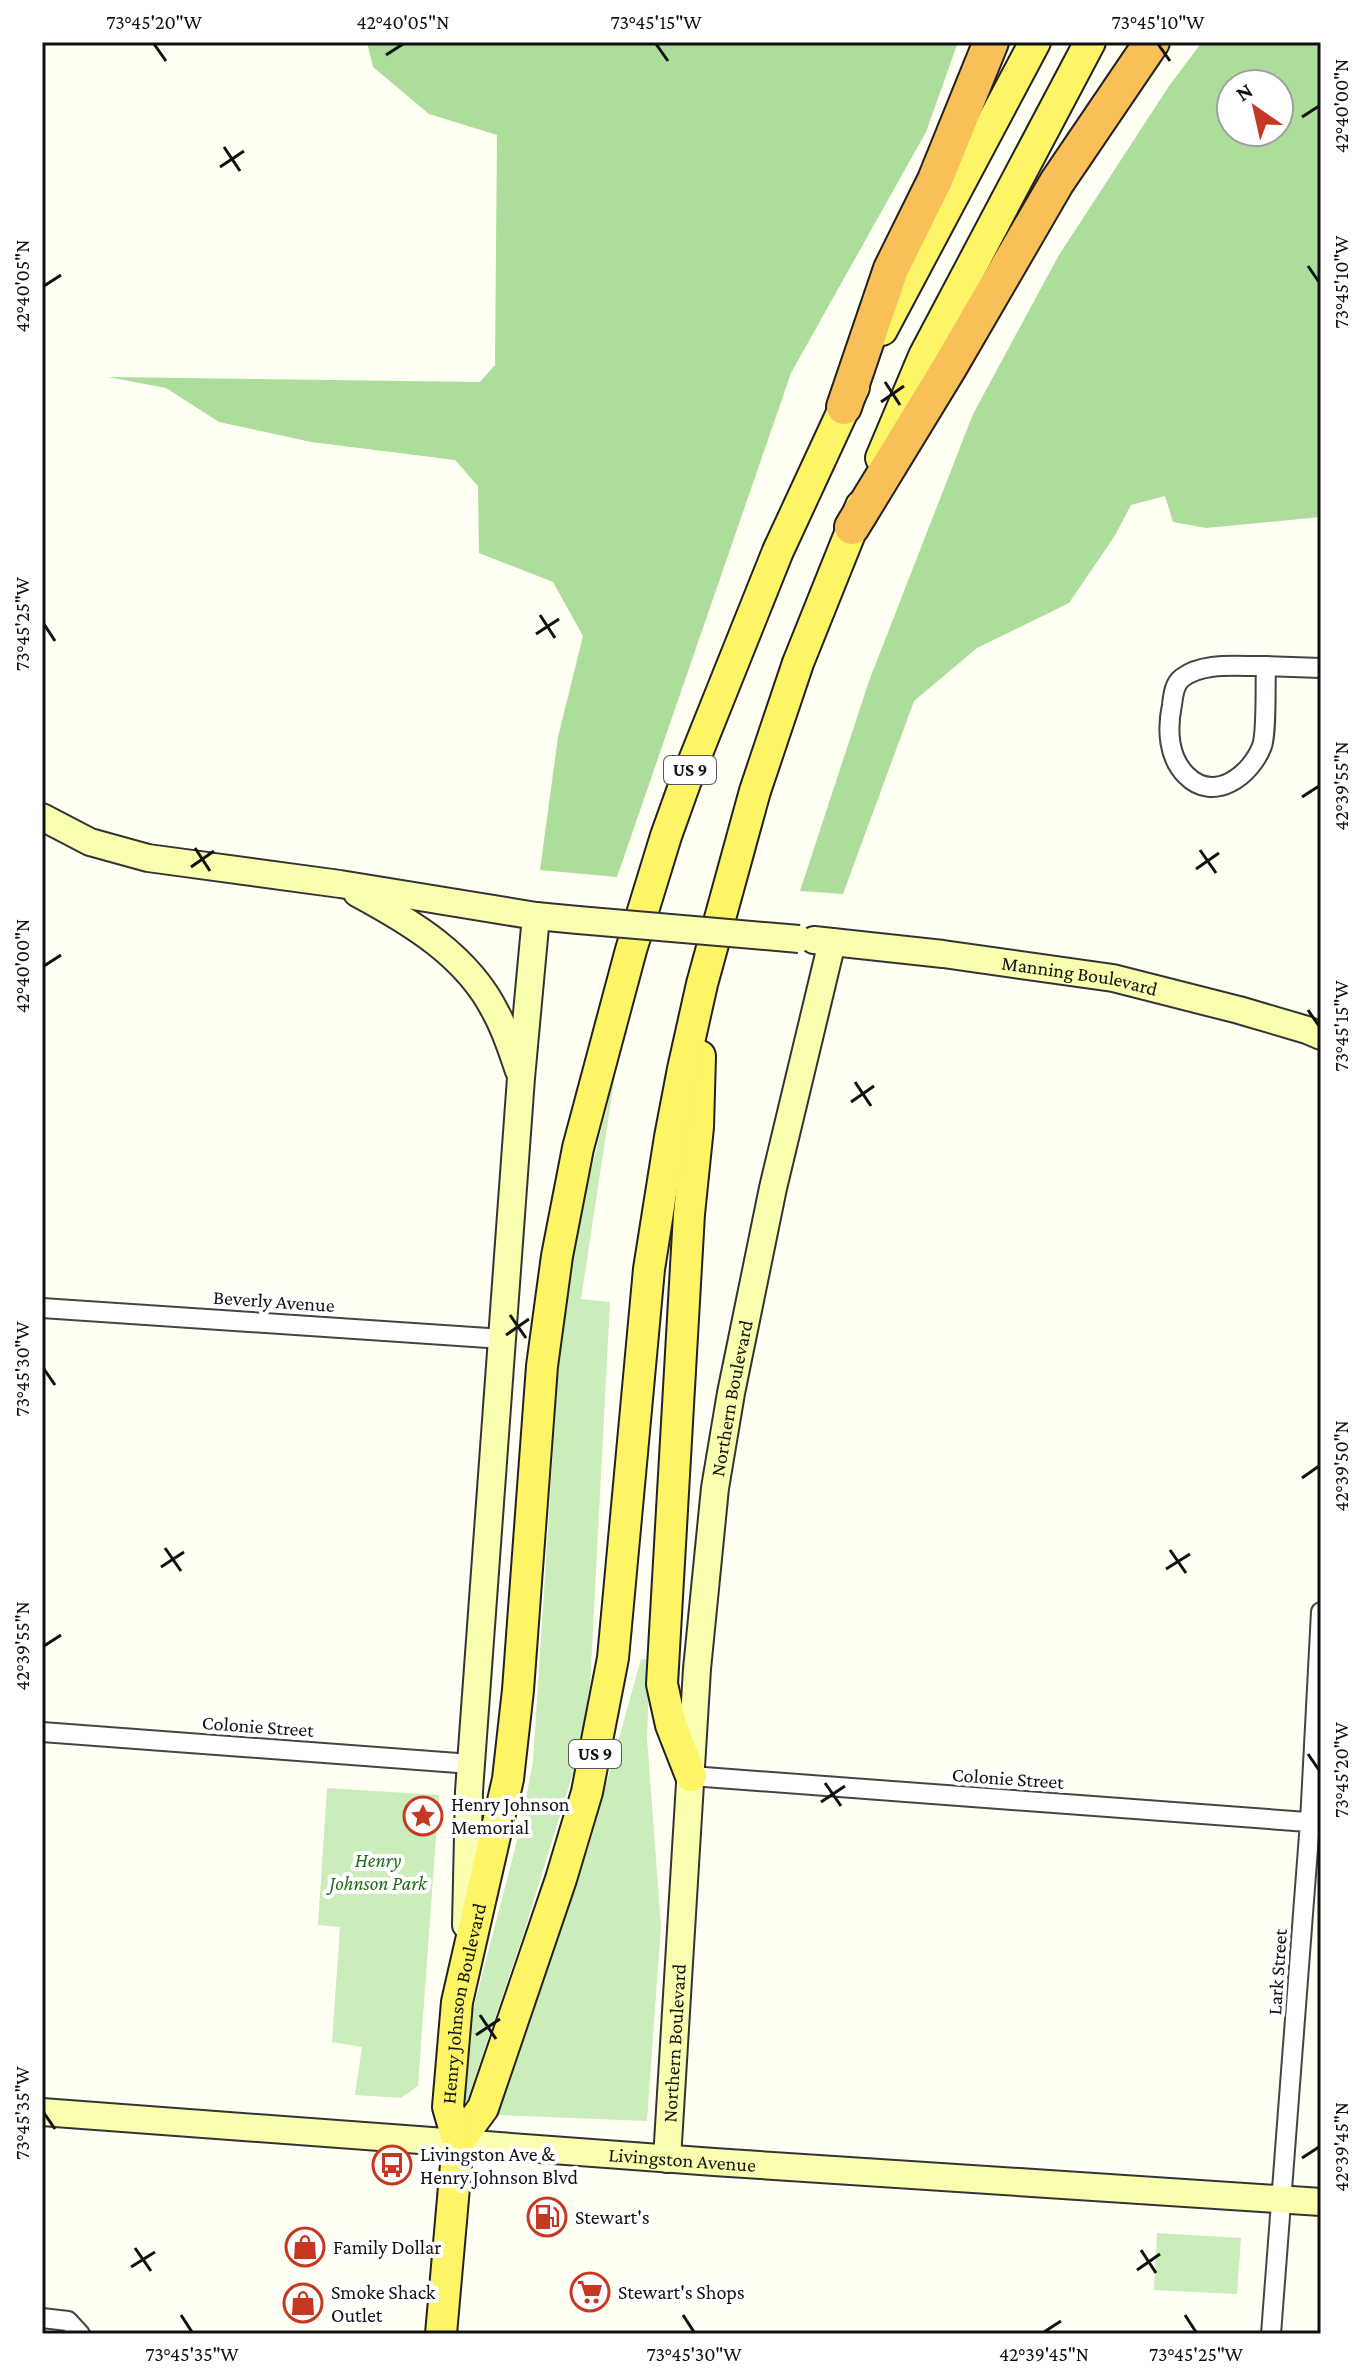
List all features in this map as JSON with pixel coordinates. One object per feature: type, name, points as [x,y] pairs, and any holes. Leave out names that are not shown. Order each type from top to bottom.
[{"type":"highway","points":[[844,407],[891,269],[935,180],[991,42]]},
{"type":"highway","points":[[852,527],[1057,182],[1152,42]]},
{"type":"main road","name":"US 9","points":[[465,1958],[508,1779],[515,1732],[542,1366],[557,1256],[585,1119],[631,950],[680,796],[778,551],[844,407],[1035,42]]},
{"type":"main road","name":"US 9","points":[[458,2142],[483,2108],[561,1879],[597,1747],[613,1658],[649,1269],[670,1137],[702,984],[763,766],[798,663],[924,356],[1090,42]]},
{"type":"main road","points":[[42,817],[90,842],[148,858],[340,884],[536,916],[832,942]]},
{"type":"main road","points":[[340,884],[373,901],[434,941],[473,977],[497,1014],[521,1078]]},
{"type":"main road","points":[[471,1764],[521,1078],[536,916]]},
{"type":"main road","name":"Manning Boulevard","points":[[832,942],[1113,978],[1239,1010],[1321,1036]]},
{"type":"main road","name":"Northern Boulevard","points":[[667,2159],[705,1572],[715,1488],[773,1188],[832,942]]},
{"type":"main road","points":[[691,1776],[671,1725],[662,1684],[689,1214],[698,1127],[702,984]]},
{"type":"main road","name":"Henry Johnson Boulevard","points":[[441,2334],[458,2142],[448,2107],[457,2002],[465,1958],[471,1764]]},
{"type":"main road","name":"Livingston Avenue","points":[[42,2112],[667,2159],[1321,2202]]},
{"type":"street","points":[[1266,666],[1263,743],[1251,768],[1217,788],[1187,776],[1172,751],[1169,736],[1176,684],[1185,676],[1202,668],[1266,666],[1321,668]]},
{"type":"street","name":"Beverly Avenue","points":[[42,1308],[503,1339]]},
{"type":"street","name":"Lark Street","points":[[1271,2334],[1315,1822],[1321,1612]]},
{"type":"street","name":"Colonie Street","points":[[42,1732],[471,1764]]},
{"type":"street","name":"Colonie Street","points":[[691,1776],[1315,1822]]},
{"type":"street","points":[[42,2318],[68,2321],[80,2334]]},
{"type":"green space","points":[[367,42],[958,42],[926,132],[791,373],[617,877],[540,870],[558,737],[583,636],[553,582],[479,553],[478,486],[455,460],[311,442],[219,422],[166,388],[108,377],[480,382],[495,365],[497,135],[429,114],[373,67]]},
{"type":"green space","points":[[1202,42],[1321,42],[1321,517],[1206,528],[1173,522],[1165,496],[1131,505],[1114,537],[1069,603],[977,648],[914,701],[843,894],[800,891],[869,681],[973,414],[1059,255],[1169,86]]},
{"type":"green space","points":[[615,1075],[581,1299],[610,1302],[590,1686],[577,1760],[467,2101],[459,2099],[472,2014],[519,1833],[533,1762],[561,1327],[579,1218]]},
{"type":"green space","points":[[641,1659],[650,1659],[647,1738],[661,1925],[647,2121],[497,2115],[500,2093],[589,1846]]},
{"type":"green space","name":"Henry Johnson Park","points":[[327,1788],[439,1795],[418,2086],[401,2098],[355,2095],[362,2047],[332,2042],[340,1927],[318,1925]]},
{"type":"green space","points":[[1157,2233],[1241,2238],[1237,2294],[1154,2290]]},
{"type":"place","name":"Henry Johnson Memorial","points":[[423,1816]]},
{"type":"place","name":"Livingston Ave & Henry Johnson Blvd","points":[[392,2165]]},
{"type":"place","name":"Stewart's","points":[[547,2217]]},
{"type":"place","name":"Family Dollar","points":[[305,2247]]},
{"type":"place","name":"Stewart's Shops","points":[[590,2292]]},
{"type":"place","name":"Smoke Shack Outlet","points":[[303,2303]]}]
